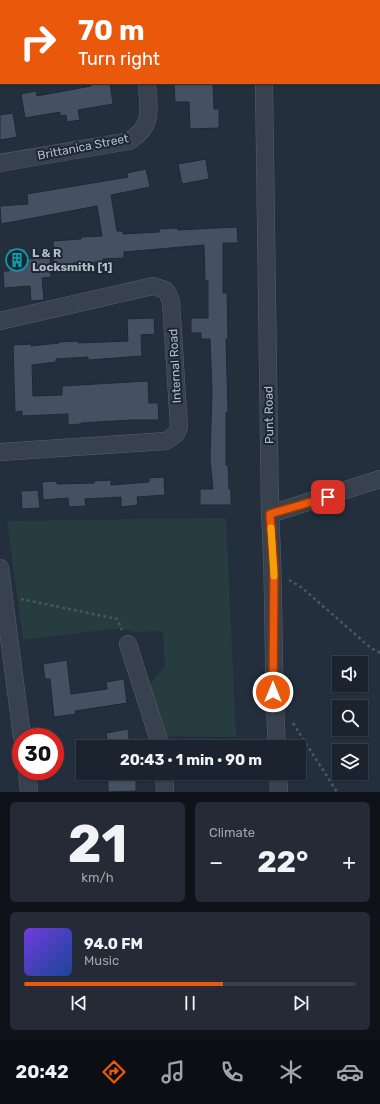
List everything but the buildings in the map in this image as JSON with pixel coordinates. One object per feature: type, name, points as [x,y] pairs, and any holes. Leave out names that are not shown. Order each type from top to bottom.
[{"type":"street","name":"Brittanica Street","points":[[0,163],[129,141],[144,130],[148,120],[147,84]]},
{"type":"street","name":"Punt Road","points":[[264,84],[270,514],[274,570],[273,692],[276,740]]},
{"type":"street","name":"Internal Road","points":[[0,321],[153,286],[161,288],[168,294],[172,314],[179,427],[176,434],[171,439],[166,441],[0,452]]},
{"type":"street","points":[[270,514],[380,479]]},
{"type":"street","points":[[0,568],[21,728]]},
{"type":"street","points":[[128,644],[159,740]]},
{"type":"street","points":[[28,780],[29,792]]},
{"type":"street","points":[[164,780],[165,792]]},
{"type":"street","points":[[278,780],[279,792]]},
{"type":"path","points":[[274,570],[301,587],[371,648],[380,653]]},
{"type":"path","points":[[3,596],[117,619],[128,644]]},
{"type":"path","points":[[290,719],[337,792]]},
{"type":"green space","points":[[226,518],[236,737],[167,736],[149,686],[165,666],[163,631],[133,632],[121,628],[23,640],[7,521]]},
{"type":"slow traffic","points":[[271,528],[274,576]]},
{"type":"place","name":"L & R Locksmith [1]","points":[[17,260]]},
{"type":"route","points":[[273,692],[274,570],[270,514],[328,497]]}]
